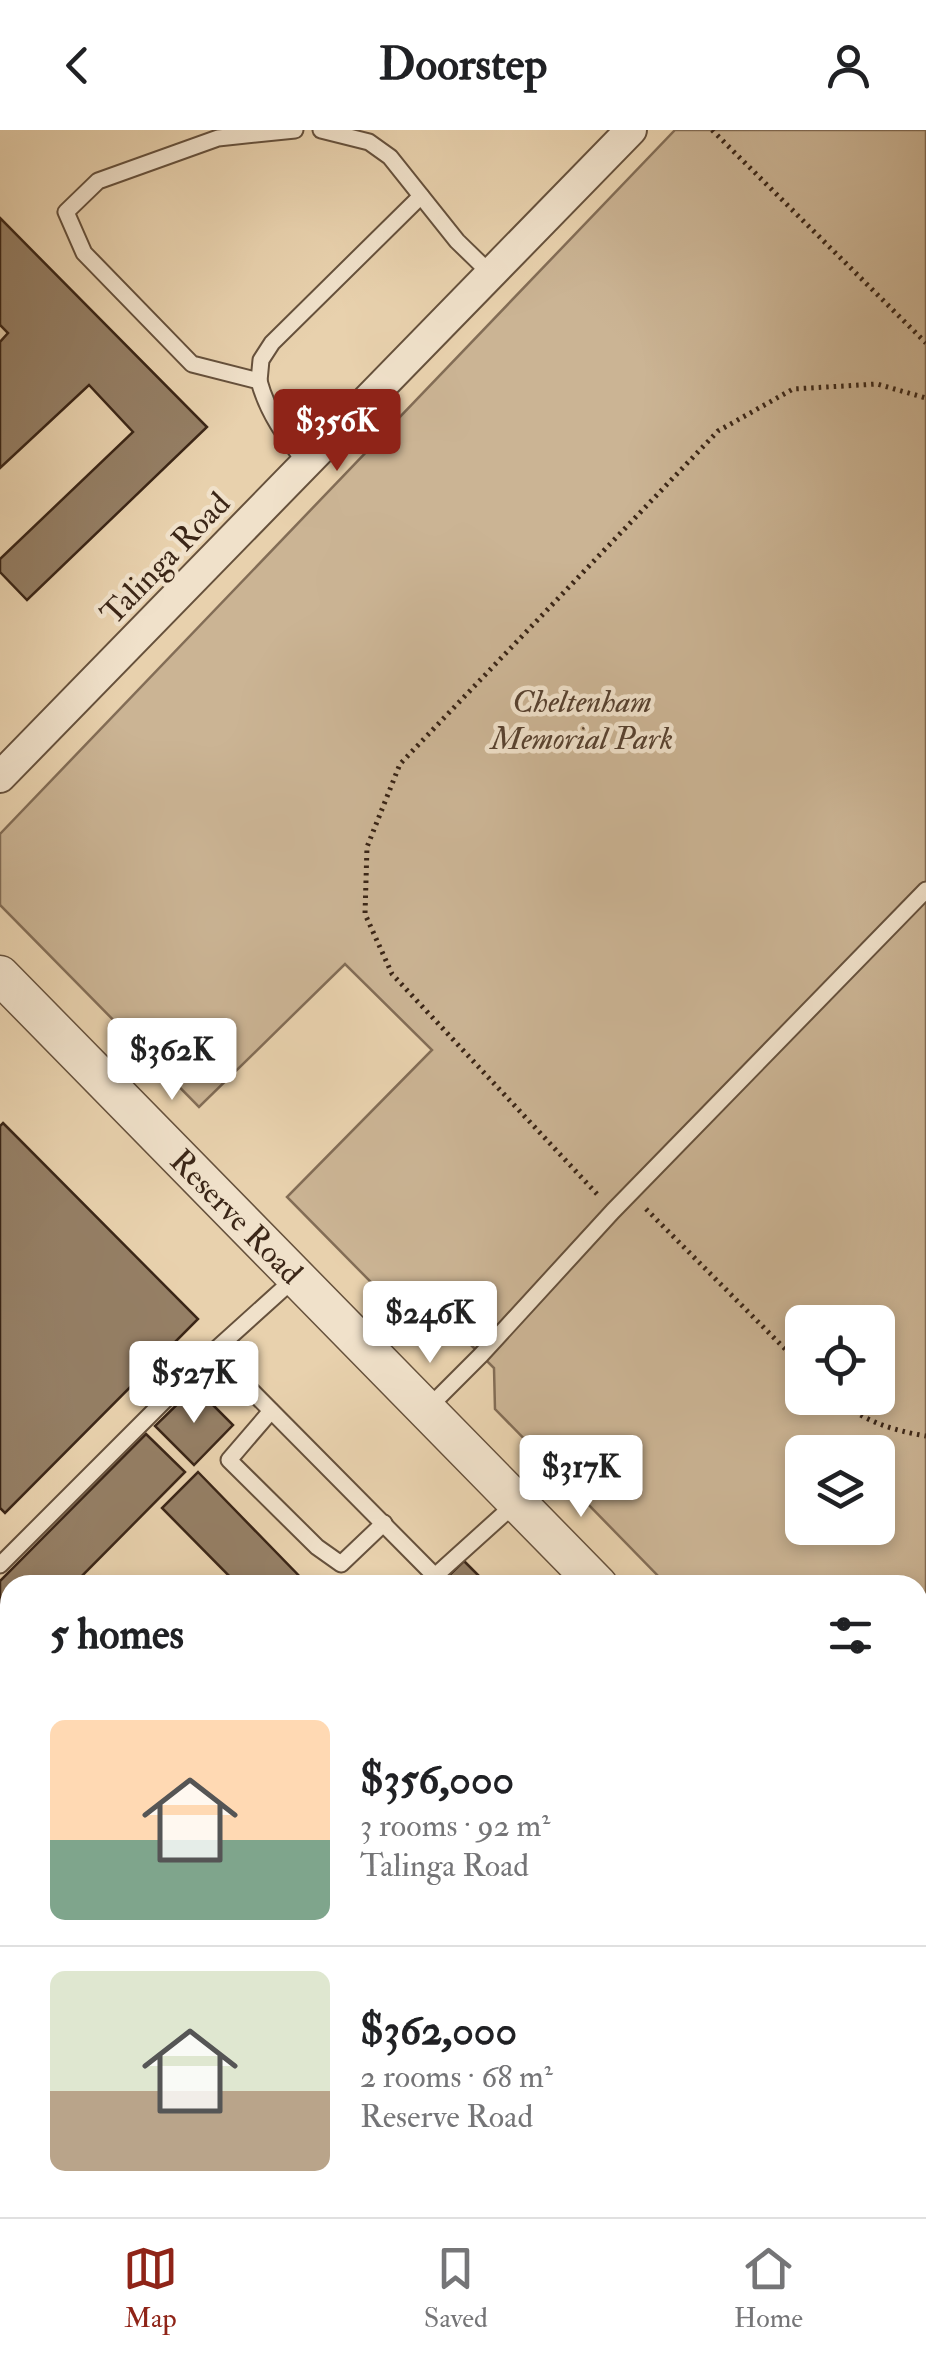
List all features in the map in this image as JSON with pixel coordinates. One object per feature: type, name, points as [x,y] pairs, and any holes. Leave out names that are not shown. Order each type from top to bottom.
[{"type":"street","name":"Talinga Road","points":[[0,777],[631,130]]},
{"type":"street","name":"Reserve Road","points":[[0,975],[588,1575]]},
{"type":"lane","points":[[259,381],[192,364],[84,253],[66,212],[98,182],[212,134],[296,130]]},
{"type":"lane","points":[[321,130],[369,142],[390,158],[456,241],[490,274]]},
{"type":"lane","points":[[306,463],[266,406],[259,381],[262,360],[272,342],[421,196]]},
{"type":"lane","points":[[426,1410],[630,1193],[926,890]]},
{"type":"lane","points":[[0,1566],[212,1352],[295,1278]]},
{"type":"lane","points":[[212,1352],[435,1575]]},
{"type":"lane","points":[[271,1411],[229,1460],[317,1547],[341,1564],[384,1524]]},
{"type":"lane","points":[[437,1575],[516,1502]]},
{"type":"path","points":[[712,130],[926,343]]},
{"type":"path","points":[[613,1211],[392,974],[364,914],[367,847],[400,764],[718,431],[793,389],[877,384],[926,398]]},
{"type":"path","points":[[630,1193],[785,1349]]},
{"type":"path","points":[[857,1415],[900,1432],[926,1436]]},
{"type":"green space","name":"Cheltenham Memorial Park","points":[[675,130],[926,130],[926,1575],[657,1575],[495,1409],[494,1368],[468,1342],[427,1339],[287,1197],[432,1050],[345,964],[199,1107],[0,905],[0,834]]},
{"type":"building","points":[[0,218],[207,427],[27,600],[0,572],[0,559],[133,432],[89,385],[0,468],[0,342],[8,333],[0,325]]},
{"type":"building","points":[[3,1123],[198,1319],[5,1513],[0,1508]]},
{"type":"building","points":[[195,1387],[233,1425],[194,1465],[155,1426]]},
{"type":"building","points":[[146,1434],[185,1472],[83,1575],[6,1575]]},
{"type":"building","points":[[198,1472],[298,1575],[228,1575],[162,1508]]},
{"type":"building","points":[[464,1561],[478,1575],[449,1575]]}]
